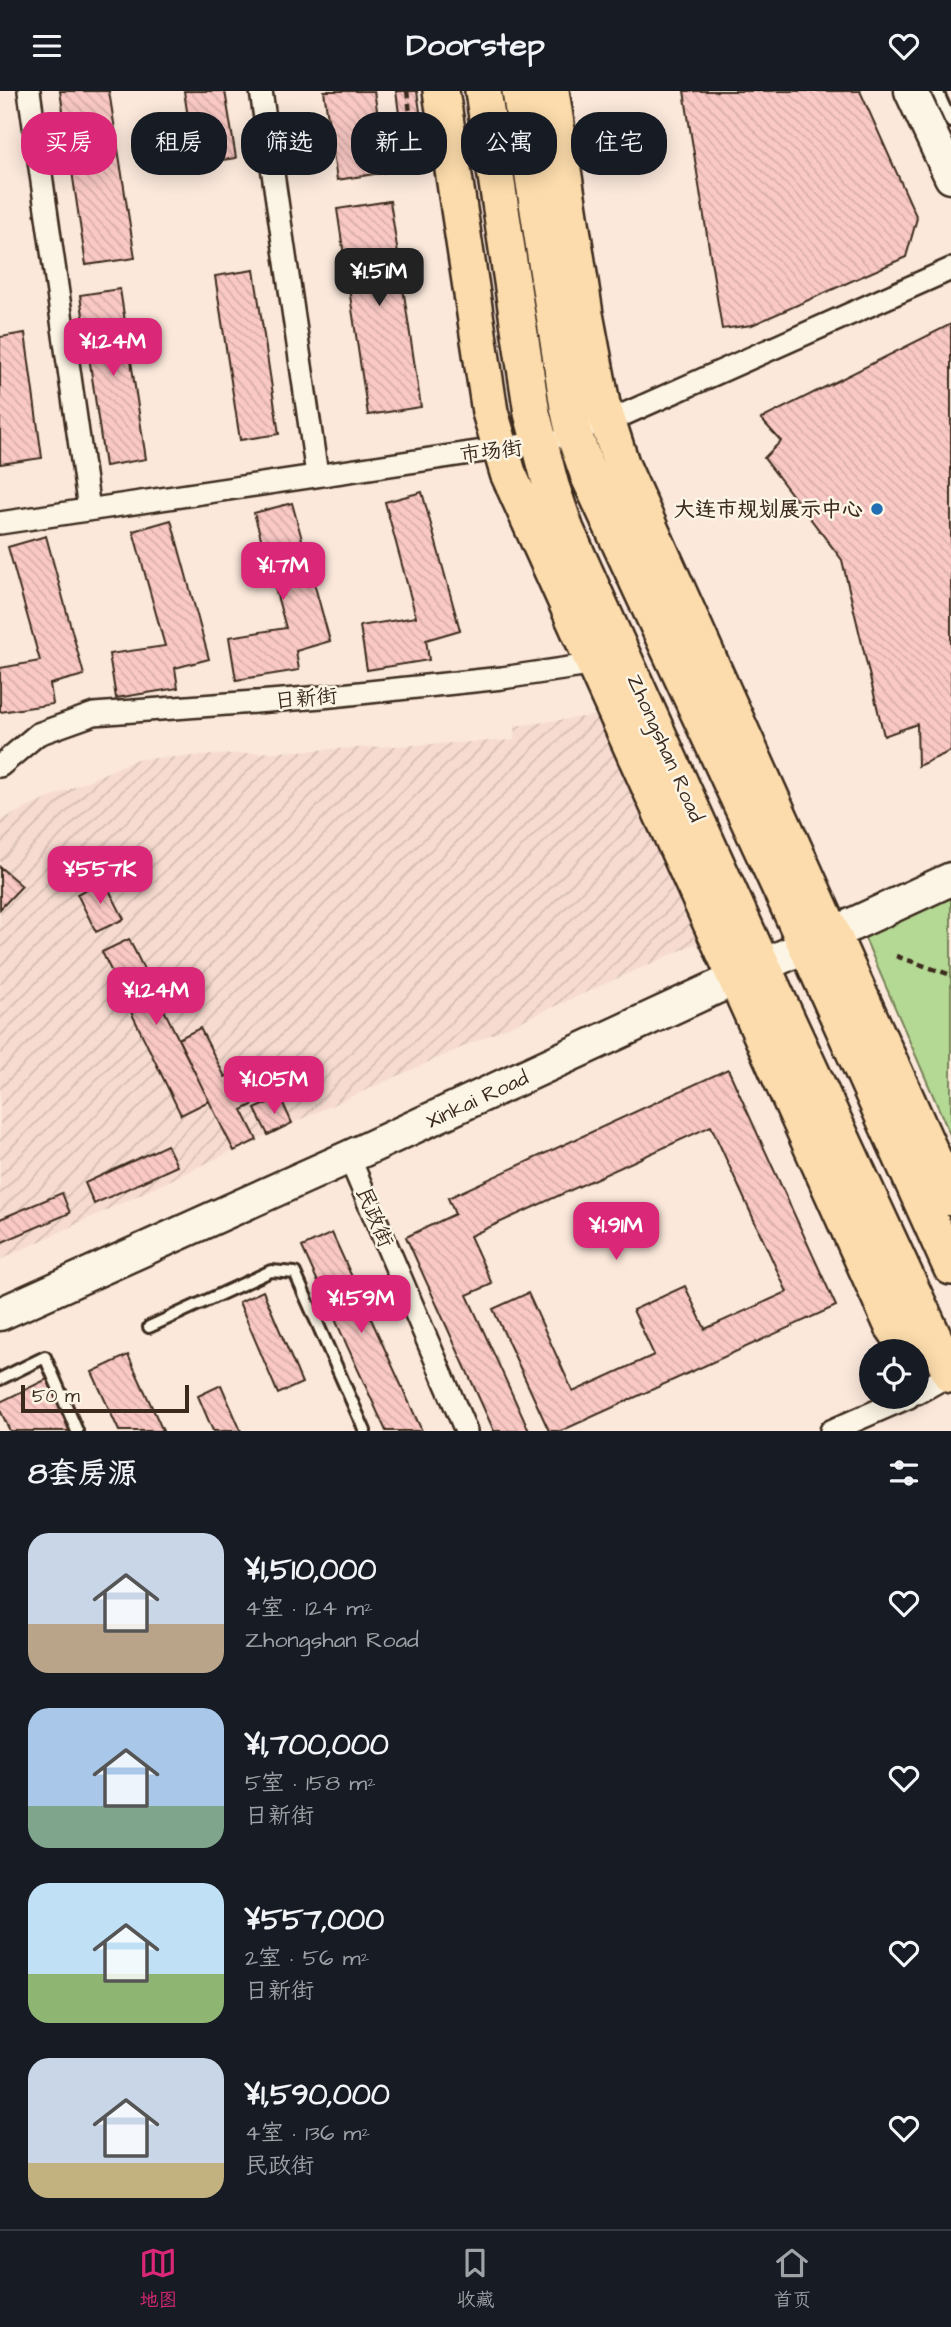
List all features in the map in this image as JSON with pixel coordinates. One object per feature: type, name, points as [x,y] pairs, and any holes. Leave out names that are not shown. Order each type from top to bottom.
[{"type":"main road","points":[[441,91],[490,412],[518,499],[611,662],[749,974],[892,1325],[902,1339]]},
{"type":"main road","name":"Zhongshan Road","points":[[482,91],[531,412],[566,530],[611,662]]},
{"type":"main road","name":"Zhongshan Road","points":[[520,91],[568,407],[589,477],[684,680],[819,940],[951,1267]]},
{"type":"main road","points":[[551,91],[585,314],[602,404],[622,466],[758,767],[819,940],[951,1198]]},
{"type":"main road","points":[[911,91],[951,177]]},
{"type":"main road","points":[[574,434],[582,372],[585,314]]},
{"type":"main road","points":[[684,680],[758,767]]},
{"type":"main road","name":"Xinkai Road","points":[[0,1314],[349,1157],[951,879]]},
{"type":"main road","points":[[749,974],[951,1374]]},
{"type":"main road","points":[[929,1364],[951,1374]]},
{"type":"street","points":[[29,91],[89,509]]},
{"type":"street","points":[[261,91],[317,475]]},
{"type":"street","name":"市场街","points":[[0,523],[317,475],[539,445],[608,423],[951,269]]},
{"type":"street","name":"日新街","points":[[0,766],[38,734],[94,714],[322,697],[502,678],[611,662]]},
{"type":"street","name":"民政街","points":[[349,1157],[466,1431]]},
{"type":"street","points":[[929,1386],[951,1374]]},
{"type":"street","points":[[831,1431],[881,1409]]},
{"type":"lane","points":[[937,91],[951,122]]},
{"type":"lane","points":[[149,1327],[271,1271],[295,1273],[365,1431]]},
{"type":"lane","points":[[0,1379],[45,1357],[78,1431]]},
{"type":"path","points":[[407,91],[410,112]]},
{"type":"path","points":[[896,956],[951,975]]},
{"type":"shaded area","points":[[606,714],[706,939],[292,1123],[0,1260],[0,820],[137,759],[514,740],[515,726]]},
{"type":"green space","points":[[951,897],[951,1137],[864,936]]},
{"type":"building","points":[[60,91],[109,91],[112,112],[63,112]]},
{"type":"building","points":[[184,91],[225,91],[236,158],[227,159],[227,112],[187,112]]},
{"type":"building","points":[[324,91],[374,91],[377,112],[351,112],[351,175],[368,175],[337,180],[337,112],[327,112]]},
{"type":"building","points":[[396,91],[417,91],[420,112],[399,112]]},
{"type":"building","points":[[684,91],[860,91],[917,218],[906,257],[752,325],[722,329]]},
{"type":"building","points":[[117,142],[135,258],[86,265],[73,175],[117,175]]},
{"type":"building","points":[[390,201],[421,407],[368,415],[337,209]]},
{"type":"building","points":[[254,270],[279,434],[240,440],[215,276]]},
{"type":"building","points":[[120,289],[146,459],[105,466],[80,295]]},
{"type":"building","name":"大连市规划展示中心","points":[[951,324],[951,751],[918,766],[917,724],[884,736],[842,560],[764,458],[781,441],[761,419]]},
{"type":"building","points":[[25,333],[42,458],[0,464],[0,337]]},
{"type":"building","points":[[422,492],[460,630],[426,640],[429,660],[367,670],[360,626],[416,617],[385,502]]},
{"type":"building","points":[[292,503],[330,641],[296,651],[299,670],[236,680],[229,637],[286,628],[254,513]]},
{"type":"building","points":[[171,520],[209,659],[175,668],[178,688],[116,698],[109,654],[165,646],[133,531]]},
{"type":"building","points":[[46,536],[84,675],[50,684],[53,704],[0,712],[0,668],[40,661],[8,547]]},
{"type":"building","points":[[0,867],[22,886],[0,909]]},
{"type":"building","points":[[104,880],[124,919],[96,932],[77,894]]},
{"type":"building","points":[[129,939],[209,1101],[181,1115],[102,952]]},
{"type":"building","points":[[200,1028],[225,1077],[237,1071],[254,1104],[242,1110],[257,1140],[234,1151],[178,1039]]},
{"type":"building","points":[[728,1069],[836,1306],[561,1431],[549,1431],[493,1309],[528,1293],[573,1392],[654,1355],[633,1310],[685,1286],[705,1329],[787,1292],[711,1126],[470,1236],[492,1284],[467,1295],[529,1431],[494,1431],[406,1237],[455,1214],[448,1198]]},
{"type":"building","points":[[280,1097],[292,1123],[268,1135],[255,1109]]},
{"type":"building","points":[[167,1145],[177,1166],[94,1204],[85,1183]]},
{"type":"building","points":[[62,1193],[70,1213],[0,1243],[0,1219]]},
{"type":"building","points":[[332,1233],[422,1431],[386,1431],[302,1247]]},
{"type":"building","points":[[263,1291],[302,1383],[278,1394],[239,1302]]},
{"type":"building","points":[[128,1355],[163,1431],[119,1431],[92,1372]]},
{"type":"building","points":[[47,1379],[72,1431],[10,1431],[0,1410],[0,1402]]},
{"type":"building","points":[[221,1385],[241,1431],[213,1431],[198,1396]]},
{"type":"place","name":"大连市规划展示中心","points":[[877,509]]}]
